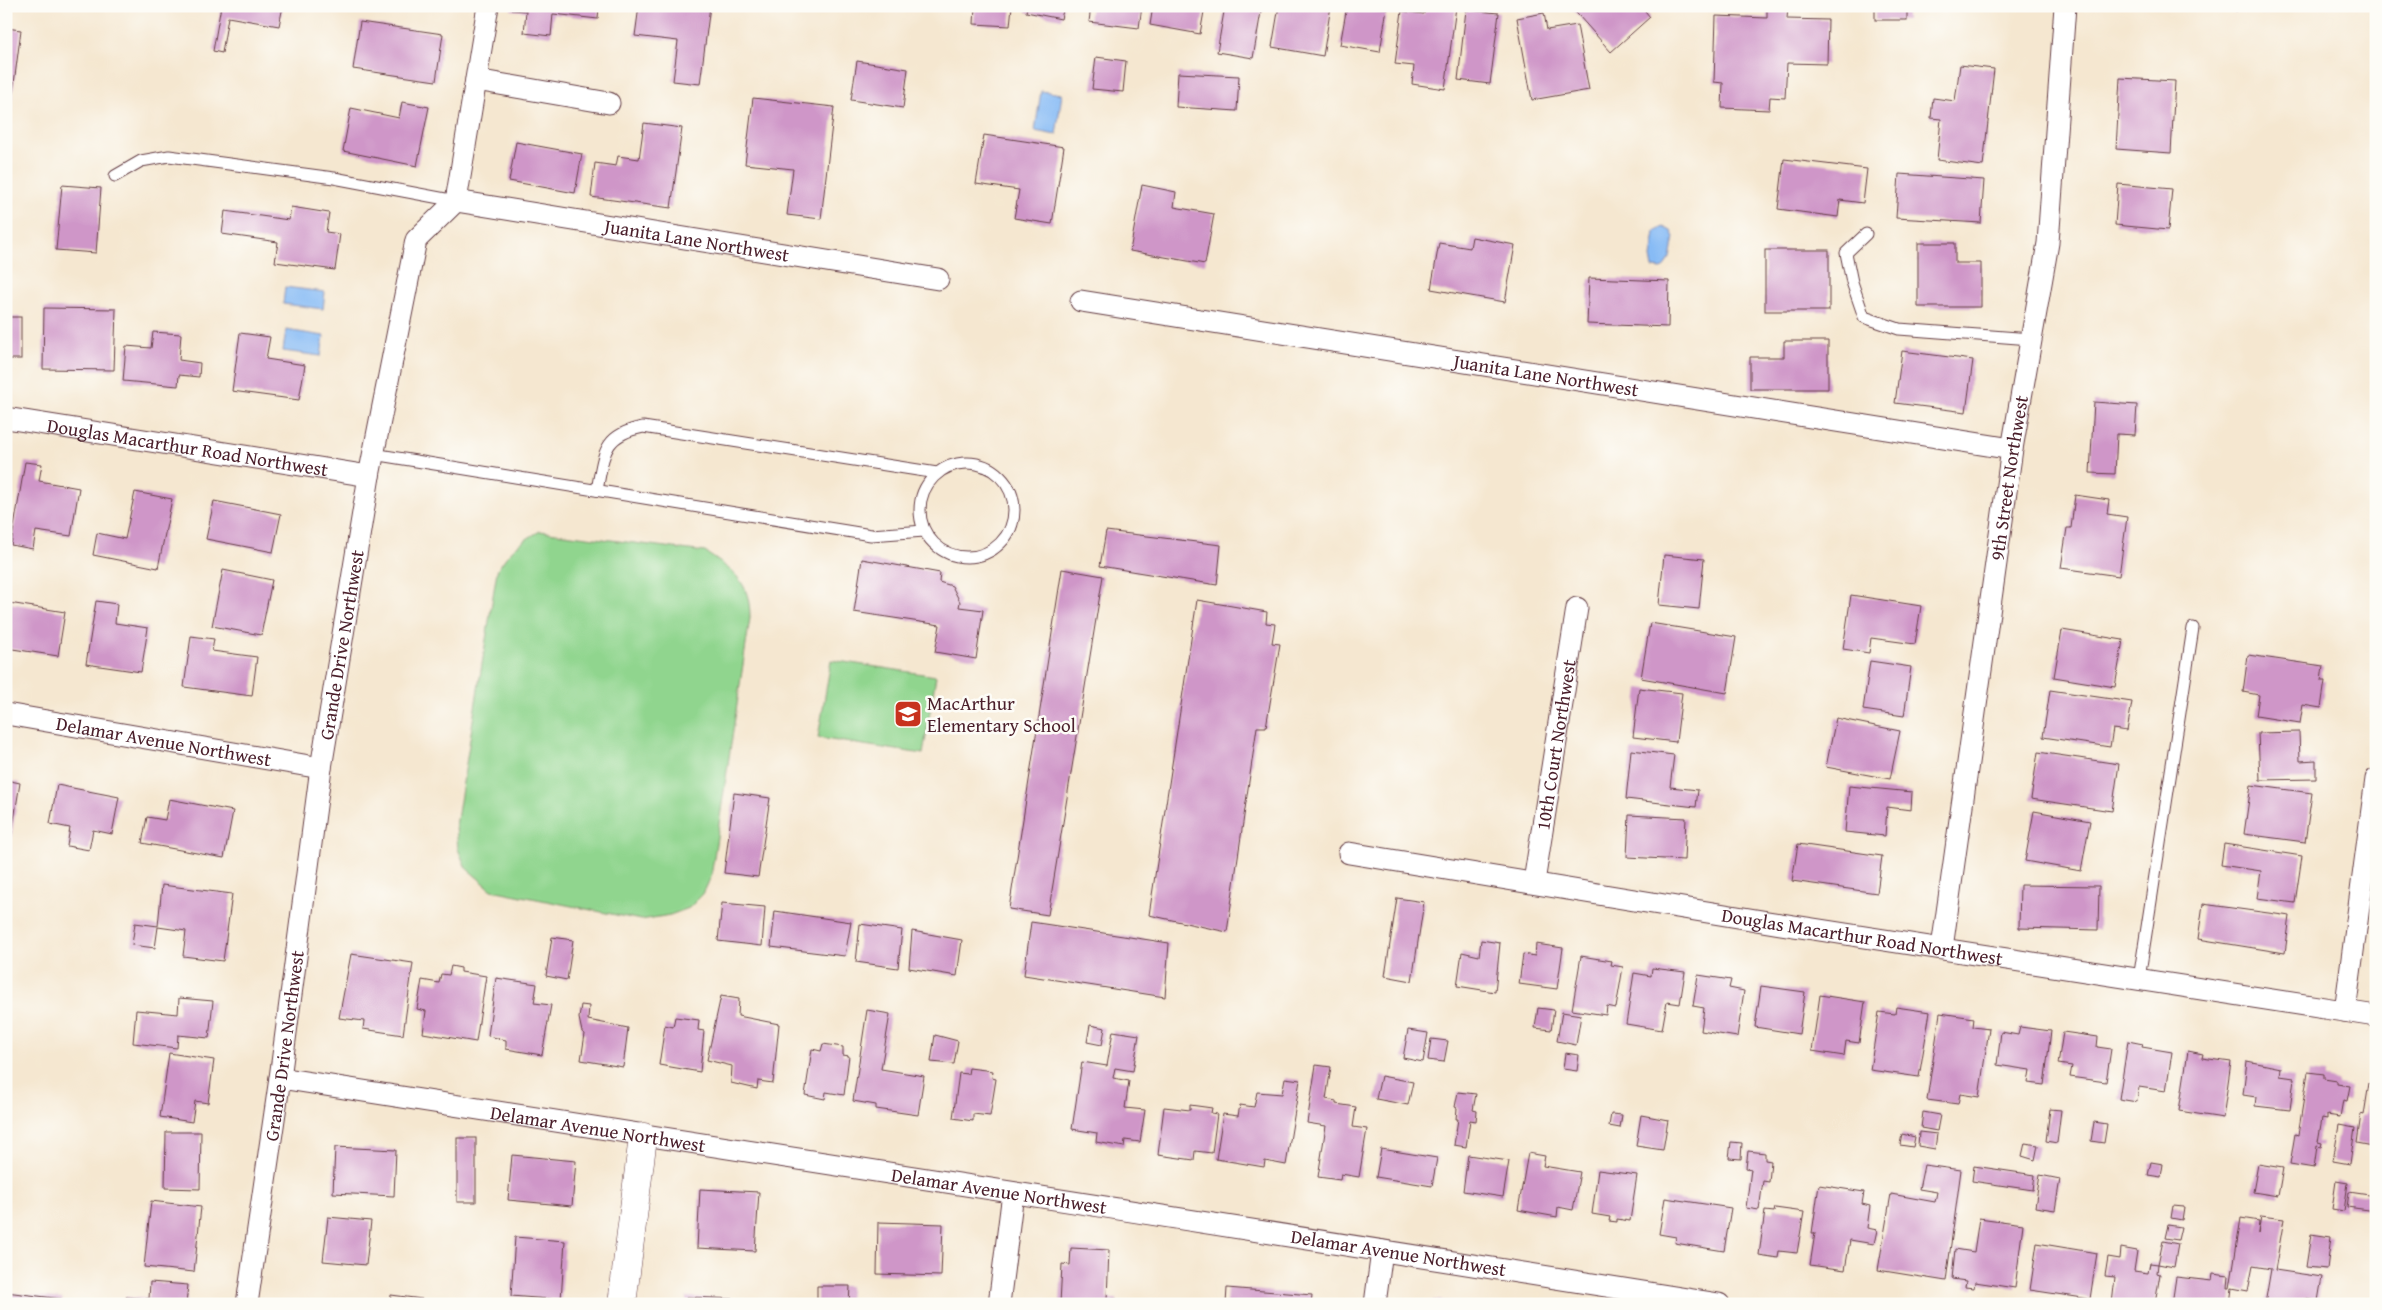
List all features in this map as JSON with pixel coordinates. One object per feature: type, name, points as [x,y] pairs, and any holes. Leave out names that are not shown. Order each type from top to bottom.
[{"type":"street","points":[[456,201],[488,6]]},
{"type":"street","name":"9th Street Northwest","points":[[1942,948],[2012,449],[2048,243],[2066,6]]},
{"type":"street","points":[[476,80],[610,103]]},
{"type":"street","name":"Juanita Lane Northwest","points":[[456,201],[938,279]]},
{"type":"street","name":"Grande Drive Northwest","points":[[247,1304],[280,1078],[321,768],[373,454],[416,240],[456,201]]},
{"type":"street","name":"Juanita Lane Northwest","points":[[1081,300],[2012,449]]},
{"type":"street","name":"Douglas Macarthur Road Northwest","points":[[6,418],[369,476]]},
{"type":"street","name":"10th Court Northwest","points":[[1534,882],[1577,608]]},
{"type":"street","name":"Delamar Avenue Northwest","points":[[6,714],[321,768]]},
{"type":"street","points":[[2345,1011],[2376,780]]},
{"type":"street","name":"Douglas Macarthur Road Northwest","points":[[1349,852],[2376,1016]]},
{"type":"street","name":"Delamar Avenue Northwest","points":[[280,1078],[643,1137],[1719,1304]]},
{"type":"street","points":[[622,1304],[643,1137]]},
{"type":"street","points":[[999,1304],[1013,1193]]},
{"type":"street","points":[[1375,1304],[1382,1251]]},
{"type":"lane","points":[[115,176],[141,161],[169,156],[334,178],[456,201]]},
{"type":"lane","points":[[1866,234],[1846,253],[1852,282],[1864,317],[1900,329],[2031,339]]},
{"type":"lane","points":[[597,490],[606,451],[614,438],[624,431],[643,427],[937,473]]},
{"type":"lane","points":[[373,454],[871,536],[924,531]]},
{"type":"lane","points":[[967,463],[982,466],[996,473],[1007,485],[1013,499],[1014,514],[1010,529],[1002,542],[990,551],[976,556],[960,557],[946,552],[933,543],[924,531],[920,516],[921,500],[927,485],[937,473],[951,466],[967,463]]},
{"type":"lane","points":[[2139,979],[2192,628]]},
{"type":"green space","points":[[540,531],[705,552],[724,565],[738,578],[747,594],[750,618],[711,877],[703,894],[689,908],[670,915],[641,920],[492,890],[466,868],[458,849],[456,826],[497,571],[515,548]]},
{"type":"green space","points":[[831,660],[936,676],[923,754],[818,738]]},
{"type":"water","points":[[1041,91],[1062,94],[1056,135],[1035,131]]},
{"type":"water","points":[[1663,227],[1671,231],[1674,237],[1670,258],[1662,269],[1653,268],[1651,257],[1655,232]]},
{"type":"water","points":[[285,287],[325,292],[323,309],[283,304]]},
{"type":"water","points":[[286,330],[324,336],[321,356],[283,351]]},
{"type":"building","points":[[221,6],[283,6],[279,26],[228,17],[222,53],[213,51]]},
{"type":"building","points":[[512,6],[599,6],[598,19],[553,14],[551,36],[524,33],[526,11],[511,10]]},
{"type":"building","points":[[639,6],[710,6],[700,84],[673,81],[678,41],[635,36]]},
{"type":"building","points":[[975,6],[1012,6],[1010,26],[974,24]]},
{"type":"building","points":[[1027,6],[1064,6],[1061,19],[1026,12]]},
{"type":"building","points":[[1091,6],[1142,6],[1139,28],[1089,22]]},
{"type":"building","points":[[1153,6],[1205,6],[1200,34],[1150,25]]},
{"type":"building","points":[[1225,6],[1262,6],[1253,58],[1217,52]]},
{"type":"building","points":[[1279,6],[1331,6],[1323,56],[1272,47]]},
{"type":"building","points":[[1347,6],[1387,8],[1380,52],[1340,45]]},
{"type":"building","points":[[1425,6],[1456,7],[1445,89],[1412,84],[1414,66],[1395,64],[1402,11],[1424,14]]},
{"type":"building","points":[[1570,6],[1641,6],[1650,17],[1611,52]]},
{"type":"building","points":[[1767,6],[1788,6],[1787,19],[1828,20],[1827,64],[1787,63],[1785,98],[1770,97],[1769,110],[1722,108],[1723,83],[1714,82],[1716,16],[1767,18]]},
{"type":"building","points":[[1875,6],[1907,6],[1907,20],[1875,20]]},
{"type":"building","points":[[2213,6],[2238,6],[2237,11]]},
{"type":"building","points":[[1466,10],[1499,13],[1490,84],[1458,80]]},
{"type":"building","points":[[1544,13],[1547,30],[1577,25],[1589,90],[1532,100],[1517,18]]},
{"type":"building","points":[[360,22],[443,34],[436,81],[353,69]]},
{"type":"building","points":[[6,28],[21,30],[9,122],[6,122]]},
{"type":"building","points":[[1096,57],[1126,61],[1123,92],[1092,89]]},
{"type":"building","points":[[857,61],[908,69],[903,108],[851,100]]},
{"type":"building","points":[[1960,65],[1994,69],[1983,166],[1937,160],[1941,119],[1931,118],[1933,98],[1955,101]]},
{"type":"building","points":[[1178,73],[1239,76],[1237,111],[1176,107]]},
{"type":"building","points":[[2120,78],[2175,81],[2171,153],[2116,149]]},
{"type":"building","points":[[753,98],[834,107],[821,219],[787,215],[793,169],[745,164]]},
{"type":"building","points":[[402,102],[429,107],[417,166],[343,151],[351,108],[399,118]]},
{"type":"building","points":[[644,123],[682,128],[671,208],[591,197],[595,163],[616,166],[618,156],[639,159]]},
{"type":"building","points":[[984,135],[1064,147],[1052,224],[1014,218],[1019,190],[976,184]]},
{"type":"building","points":[[516,142],[582,154],[575,193],[509,181]]},
{"type":"building","points":[[1784,159],[1867,169],[1863,203],[1840,200],[1838,217],[1778,209]]},
{"type":"building","points":[[1899,174],[1984,180],[1981,223],[1896,218]]},
{"type":"building","points":[[2118,184],[2172,189],[2168,230],[2115,225]]},
{"type":"building","points":[[62,185],[101,188],[96,253],[56,250]]},
{"type":"building","points":[[1142,185],[1176,192],[1174,207],[1214,214],[1205,264],[1130,251]]},
{"type":"building","points":[[291,207],[329,213],[326,232],[340,234],[335,270],[275,262],[278,242],[222,234],[225,211],[289,220]]},
{"type":"building","points":[[1472,237],[1515,245],[1505,302],[1431,289],[1439,243],[1470,248]]},
{"type":"building","points":[[1918,243],[1955,243],[1955,263],[1981,263],[1981,307],[1918,307]]},
{"type":"building","points":[[1765,250],[1829,250],[1829,311],[1765,311]]},
{"type":"building","points":[[1589,278],[1669,281],[1668,327],[1587,324]]},
{"type":"building","points":[[44,308],[116,309],[114,370],[43,369]]},
{"type":"building","points":[[6,317],[21,317],[21,359],[6,359]]},
{"type":"building","points":[[153,332],[181,334],[179,360],[200,363],[199,377],[179,375],[178,386],[123,381],[126,346],[151,348]]},
{"type":"building","points":[[240,333],[270,337],[266,359],[305,365],[299,400],[232,391]]},
{"type":"building","points":[[1784,341],[1828,341],[1828,389],[1750,389],[1750,357],[1784,357]]},
{"type":"building","points":[[1902,351],[1973,360],[1966,412],[1895,403]]},
{"type":"building","points":[[2094,402],[2137,405],[2135,435],[2117,434],[2115,474],[2090,473]]},
{"type":"building","points":[[25,462],[42,464],[39,481],[79,488],[71,536],[36,531],[33,549],[11,545]]},
{"type":"building","points":[[135,492],[172,499],[158,568],[93,555],[97,533],[125,539]]},
{"type":"building","points":[[2075,495],[2109,500],[2107,514],[2127,517],[2119,576],[2061,568],[2067,528],[2071,528]]},
{"type":"building","points":[[214,501],[281,514],[273,552],[206,539]]},
{"type":"building","points":[[1106,531],[1221,545],[1217,585],[1100,566]]},
{"type":"building","points":[[1664,555],[1704,559],[1699,609],[1659,605]]},
{"type":"building","points":[[862,559],[940,573],[939,582],[952,586],[960,602],[959,607],[983,610],[976,659],[935,652],[940,625],[854,612]]},
{"type":"building","points":[[1062,569],[1103,576],[1048,915],[1009,909]]},
{"type":"building","points":[[223,570],[272,580],[261,635],[212,626]]},
{"type":"building","points":[[1851,595],[1921,606],[1915,644],[1871,638],[1869,653],[1843,649]]},
{"type":"building","points":[[1197,600],[1267,612],[1266,623],[1275,624],[1272,643],[1280,644],[1266,727],[1257,727],[1227,932],[1149,915]]},
{"type":"building","points":[[96,601],[117,604],[115,623],[148,628],[141,672],[86,664]]},
{"type":"building","points":[[9,603],[65,612],[58,656],[6,648]]},
{"type":"building","points":[[1650,623],[1736,637],[1727,693],[1641,678]]},
{"type":"building","points":[[2062,630],[2123,640],[2115,687],[2054,677]]},
{"type":"building","points":[[191,636],[214,639],[212,651],[257,657],[252,696],[184,687]]},
{"type":"building","points":[[2248,655],[2323,666],[2321,681],[2325,681],[2321,708],[2303,705],[2300,723],[2256,716],[2259,695],[2243,692]]},
{"type":"building","points":[[1870,661],[1911,667],[1904,716],[1863,710]]},
{"type":"building","points":[[1639,688],[1682,693],[1676,742],[1633,737]]},
{"type":"building","points":[[2050,690],[2132,702],[2127,731],[2113,729],[2110,747],[2043,737]]},
{"type":"building","points":[[1836,718],[1900,731],[1890,779],[1826,767]]},
{"type":"building","points":[[2299,732],[2300,761],[2316,760],[2316,779],[2260,780],[2258,733]]},
{"type":"building","points":[[1631,750],[1674,755],[1670,787],[1698,790],[1696,807],[1626,799]]},
{"type":"building","points":[[2038,752],[2119,764],[2112,811],[2031,799]]},
{"type":"building","points":[[6,780],[20,783],[10,844],[6,843]]},
{"type":"building","points":[[57,785],[119,797],[112,834],[93,830],[89,850],[67,846],[70,828],[50,824]]},
{"type":"building","points":[[2251,785],[2312,793],[2305,842],[2244,834]]},
{"type":"building","points":[[1849,786],[1912,792],[1911,810],[1887,807],[1885,836],[1845,832]]},
{"type":"building","points":[[734,793],[770,798],[758,877],[724,873]]},
{"type":"building","points":[[169,799],[233,811],[224,858],[142,843],[147,817],[165,820]]},
{"type":"building","points":[[2034,811],[2090,821],[2081,871],[2025,861]]},
{"type":"building","points":[[1629,815],[1686,818],[1684,860],[1627,857]]},
{"type":"building","points":[[1798,844],[1882,856],[1877,893],[1792,881]]},
{"type":"building","points":[[2224,844],[2302,856],[2295,903],[2257,898],[2261,871],[2221,865]]},
{"type":"building","points":[[162,885],[232,894],[223,961],[183,956],[186,931],[158,927],[155,948],[132,945],[135,923],[158,926]]},
{"type":"building","points":[[2020,885],[2099,886],[2098,930],[2019,928]]},
{"type":"building","points":[[1397,898],[1424,902],[1412,981],[1385,976]]},
{"type":"building","points":[[722,903],[765,907],[762,946],[718,941]]},
{"type":"building","points":[[2203,904],[2290,916],[2285,953],[2198,939]]},
{"type":"building","points":[[775,911],[851,922],[845,956],[771,947]]},
{"type":"building","points":[[1031,922],[1169,943],[1165,997],[1024,975]]},
{"type":"building","points":[[860,924],[902,930],[898,968],[856,962]]},
{"type":"building","points":[[912,931],[962,940],[957,976],[909,968]]},
{"type":"building","points":[[552,937],[573,940],[567,980],[546,976]]},
{"type":"building","points":[[1481,940],[1500,943],[1495,992],[1457,986],[1462,952],[1479,956]]},
{"type":"building","points":[[1536,944],[1563,948],[1557,989],[1519,984],[1523,954],[1535,956]]},
{"type":"building","points":[[351,954],[413,963],[403,1035],[363,1029],[364,1021],[339,1018]]},
{"type":"building","points":[[1581,956],[1612,961],[1611,965],[1623,967],[1616,1008],[1607,1006],[1606,1015],[1572,1010]]},
{"type":"building","points":[[451,966],[461,968],[461,972],[486,976],[476,1042],[423,1033],[426,1011],[417,1009],[422,980],[439,983],[441,974],[449,975]]},
{"type":"building","points":[[1652,968],[1685,972],[1680,1004],[1667,1002],[1662,1030],[1626,1024],[1634,973],[1651,976]]},
{"type":"building","points":[[1698,975],[1731,980],[1729,988],[1744,991],[1737,1037],[1701,1031],[1704,1008],[1693,1006]]},
{"type":"building","points":[[496,978],[537,984],[534,1003],[551,1005],[542,1055],[506,1049],[506,1040],[488,1036]]},
{"type":"building","points":[[1761,986],[1805,992],[1799,1034],[1755,1027]]},
{"type":"building","points":[[1820,995],[1865,1002],[1859,1043],[1846,1041],[1844,1056],[1812,1051]]},
{"type":"building","points":[[721,996],[739,999],[738,1016],[779,1024],[773,1083],[758,1081],[757,1089],[731,1083],[732,1066],[707,1060]]},
{"type":"building","points":[[179,998],[213,1001],[209,1038],[178,1035],[177,1048],[133,1043],[136,1010],[178,1014]]},
{"type":"building","points":[[581,1005],[589,1006],[588,1020],[628,1028],[623,1067],[581,1060],[585,1034],[582,1032],[579,1018]]},
{"type":"building","points":[[1896,1007],[1930,1012],[1919,1077],[1870,1070],[1879,1012],[1895,1014]]},
{"type":"building","points":[[1538,1008],[1554,1010],[1551,1030],[1535,1028]]},
{"type":"building","points":[[867,1010],[890,1014],[881,1069],[924,1076],[918,1115],[876,1109],[876,1105],[853,1101]]},
{"type":"building","points":[[1562,1012],[1581,1015],[1576,1045],[1557,1041]]},
{"type":"building","points":[[1940,1013],[1974,1018],[1973,1027],[1989,1029],[1979,1097],[1960,1094],[1958,1104],[1927,1100]]},
{"type":"building","points":[[675,1017],[699,1020],[698,1030],[704,1031],[700,1072],[659,1065],[665,1025],[673,1027]]},
{"type":"building","points":[[1090,1025],[1105,1028],[1102,1045],[1087,1042]]},
{"type":"building","points":[[2020,1027],[2051,1031],[2044,1085],[2028,1083],[2030,1070],[1997,1065],[2001,1032],[2018,1035]]},
{"type":"building","points":[[1408,1030],[1428,1033],[1423,1062],[1403,1058]]},
{"type":"building","points":[[1113,1031],[1139,1035],[1133,1071],[1115,1068],[1113,1078],[1129,1081],[1125,1108],[1145,1110],[1140,1142],[1125,1140],[1124,1147],[1096,1142],[1097,1133],[1072,1129],[1082,1062],[1107,1066]]},
{"type":"building","points":[[2063,1032],[2098,1037],[2097,1047],[2111,1049],[2106,1082],[2070,1077],[2072,1066],[2058,1064]]},
{"type":"building","points":[[935,1035],[958,1041],[954,1064],[931,1062]]},
{"type":"building","points":[[1431,1039],[1448,1041],[1444,1062],[1428,1060]]},
{"type":"building","points":[[2128,1041],[2143,1044],[2142,1047],[2172,1052],[2166,1091],[2139,1087],[2137,1102],[2119,1099]]},
{"type":"building","points":[[823,1044],[843,1047],[843,1055],[849,1056],[844,1095],[826,1092],[825,1099],[805,1095],[812,1049],[821,1051]]},
{"type":"building","points":[[2188,1051],[2203,1054],[2202,1058],[2231,1062],[2223,1118],[2179,1111]]},
{"type":"building","points":[[169,1053],[214,1060],[208,1103],[195,1101],[192,1122],[160,1117]]},
{"type":"building","points":[[1565,1053],[1579,1055],[1577,1071],[1563,1069]]},
{"type":"building","points":[[2247,1061],[2281,1068],[2280,1076],[2294,1078],[2290,1110],[2255,1106],[2256,1097],[2243,1095]]},
{"type":"building","points":[[1316,1065],[1331,1067],[1326,1099],[1336,1101],[1336,1104],[1356,1107],[1353,1127],[1367,1129],[1359,1177],[1341,1174],[1340,1180],[1318,1177],[1326,1126],[1307,1123]]},
{"type":"building","points":[[969,1068],[993,1071],[992,1078],[996,1079],[990,1116],[973,1114],[973,1121],[953,1118],[959,1073],[968,1074]]},
{"type":"building","points":[[2308,1072],[2324,1074],[2324,1079],[2350,1086],[2347,1101],[2343,1100],[2340,1117],[2327,1115],[2327,1119],[2322,1118],[2318,1142],[2322,1143],[2321,1147],[2317,1146],[2314,1168],[2290,1164],[2295,1134],[2298,1135]]},
{"type":"building","points":[[1381,1076],[1413,1082],[1408,1105],[1376,1099]]},
{"type":"building","points":[[1285,1078],[1300,1080],[1286,1165],[1265,1161],[1264,1167],[1216,1159],[1223,1114],[1238,1116],[1240,1105],[1254,1107],[1257,1092],[1282,1094]]},
{"type":"building","points":[[2369,1083],[2376,1084],[2376,1153],[2372,1152],[2373,1146],[2357,1143],[2361,1114],[2364,1115]]},
{"type":"building","points":[[1458,1092],[1476,1094],[1473,1110],[1477,1111],[1476,1121],[1470,1120],[1466,1147],[1454,1145],[1458,1119],[1456,1119],[1457,1108],[1455,1107]]},
{"type":"building","points":[[1190,1105],[1212,1108],[1211,1113],[1217,1114],[1212,1153],[1195,1151],[1194,1160],[1158,1155],[1164,1107],[1190,1110]]},
{"type":"building","points":[[2050,1109],[2061,1110],[2057,1143],[2046,1141]]},
{"type":"building","points":[[1923,1112],[1940,1115],[1937,1131],[1921,1128]]},
{"type":"building","points":[[1611,1114],[1622,1115],[1620,1128],[1609,1126]]},
{"type":"building","points":[[1641,1115],[1668,1120],[1663,1150],[1636,1146]]},
{"type":"building","points":[[2094,1122],[2107,1124],[2104,1143],[2091,1141]]},
{"type":"building","points":[[2339,1125],[2355,1128],[2350,1164],[2333,1161]]},
{"type":"building","points":[[166,1132],[201,1132],[200,1189],[165,1188]]},
{"type":"building","points":[[1919,1132],[1937,1134],[1935,1149],[1918,1146]]},
{"type":"building","points":[[1902,1134],[1915,1137],[1913,1147],[1900,1145]]},
{"type":"building","points":[[457,1138],[476,1138],[476,1202],[457,1202]]},
{"type":"building","points":[[1731,1142],[1742,1143],[1741,1159],[1729,1158]]},
{"type":"building","points":[[2025,1143],[2038,1145],[2035,1160],[2022,1156]]},
{"type":"building","points":[[335,1147],[396,1150],[394,1196],[333,1193]]},
{"type":"building","points":[[1381,1149],[1437,1158],[1432,1186],[1376,1177]]},
{"type":"building","points":[[1748,1151],[1765,1153],[1765,1160],[1771,1161],[1769,1182],[1763,1181],[1759,1210],[1746,1208],[1751,1169],[1746,1168]]},
{"type":"building","points":[[1528,1153],[1545,1156],[1543,1166],[1580,1172],[1573,1210],[1558,1207],[1557,1217],[1518,1210]]},
{"type":"building","points":[[512,1155],[576,1161],[572,1206],[508,1200]]},
{"type":"building","points":[[1468,1155],[1509,1161],[1503,1197],[1463,1191]]},
{"type":"building","points":[[2151,1162],[2163,1164],[2161,1177],[2148,1175]]},
{"type":"building","points":[[2258,1164],[2283,1168],[2278,1196],[2253,1192]]},
{"type":"building","points":[[1924,1165],[1961,1170],[1946,1281],[1878,1270],[1891,1194],[1935,1202],[1937,1192],[1919,1189]]},
{"type":"building","points":[[1974,1166],[2035,1175],[2033,1190],[1972,1181]]},
{"type":"building","points":[[1598,1170],[1637,1175],[1630,1221],[1617,1219],[1617,1222],[1609,1221],[1610,1217],[1592,1214]]},
{"type":"building","points":[[2040,1175],[2060,1179],[2055,1210],[2035,1207]]},
{"type":"building","points":[[2336,1181],[2348,1183],[2344,1211],[2332,1209]]},
{"type":"building","points":[[1819,1185],[1864,1192],[1862,1204],[1870,1206],[1867,1228],[1877,1230],[1874,1244],[1850,1240],[1845,1270],[1810,1265],[1815,1233],[1812,1233]]},
{"type":"building","points":[[700,1189],[759,1192],[755,1251],[697,1248]]},
{"type":"building","points":[[2349,1192],[2376,1196],[2376,1211],[2347,1207]]},
{"type":"building","points":[[1665,1198],[1731,1208],[1724,1251],[1675,1243],[1676,1237],[1659,1234]]},
{"type":"building","points":[[151,1201],[201,1207],[194,1272],[144,1267]]},
{"type":"building","points":[[2173,1206],[2184,1207],[2182,1220],[2171,1218]]},
{"type":"building","points":[[1775,1208],[1804,1212],[1797,1253],[1779,1251],[1778,1258],[1759,1255],[1765,1211],[1774,1212]]},
{"type":"building","points":[[2261,1216],[2284,1219],[2275,1270],[2322,1277],[2318,1301],[2305,1299],[2304,1304],[2265,1304],[2271,1269],[2253,1266],[2248,1291],[2232,1288],[2230,1304],[2172,1304],[2176,1277],[2212,1281],[2213,1274],[2229,1276],[2228,1288],[2230,1288],[2241,1218],[2259,1221],[2258,1234]]},
{"type":"building","points":[[328,1217],[371,1221],[366,1265],[323,1261]]},
{"type":"building","points":[[1979,1218],[2023,1224],[2015,1288],[1975,1282],[1974,1288],[1965,1287],[1966,1281],[1952,1279],[1955,1249],[1974,1252]]},
{"type":"building","points":[[878,1222],[943,1224],[941,1276],[877,1274]]},
{"type":"building","points":[[2168,1225],[2181,1227],[2178,1240],[2165,1238]]},
{"type":"building","points":[[2311,1234],[2331,1237],[2327,1269],[2306,1267]]},
{"type":"building","points":[[515,1237],[565,1241],[561,1300],[511,1296]]},
{"type":"building","points":[[2163,1241],[2178,1244],[2174,1267],[2158,1264]]},
{"type":"building","points":[[2037,1243],[2097,1253],[2090,1299],[2030,1290]]},
{"type":"building","points":[[1071,1248],[1109,1250],[1107,1299],[1117,1299],[1117,1304],[1060,1304],[1062,1264],[1070,1265]]},
{"type":"building","points":[[2121,1248],[2137,1251],[2134,1271],[2148,1273],[2150,1263],[2158,1264],[2157,1273],[2160,1274],[2155,1304],[2112,1304],[2115,1277],[2105,1276],[2108,1257],[2120,1259]]},
{"type":"building","points":[[150,1282],[188,1285],[186,1304],[125,1304],[126,1297],[149,1299]]},
{"type":"building","points":[[817,1286],[850,1286],[849,1304],[817,1304]]},
{"type":"building","points":[[1227,1288],[1312,1295],[1311,1304],[1226,1304]]},
{"type":"building","points":[[6,1292],[62,1299],[62,1304],[6,1304]]},
{"type":"building","points":[[391,1295],[422,1299],[422,1304],[390,1304]]},
{"type":"building","points":[[686,1297],[737,1299],[737,1304],[686,1304]]},
{"type":"building","points":[[1433,1300],[1456,1302],[1456,1304],[1433,1304]]},
{"type":"place","name":"MacArthur Elementary School","points":[[908,714]]}]
